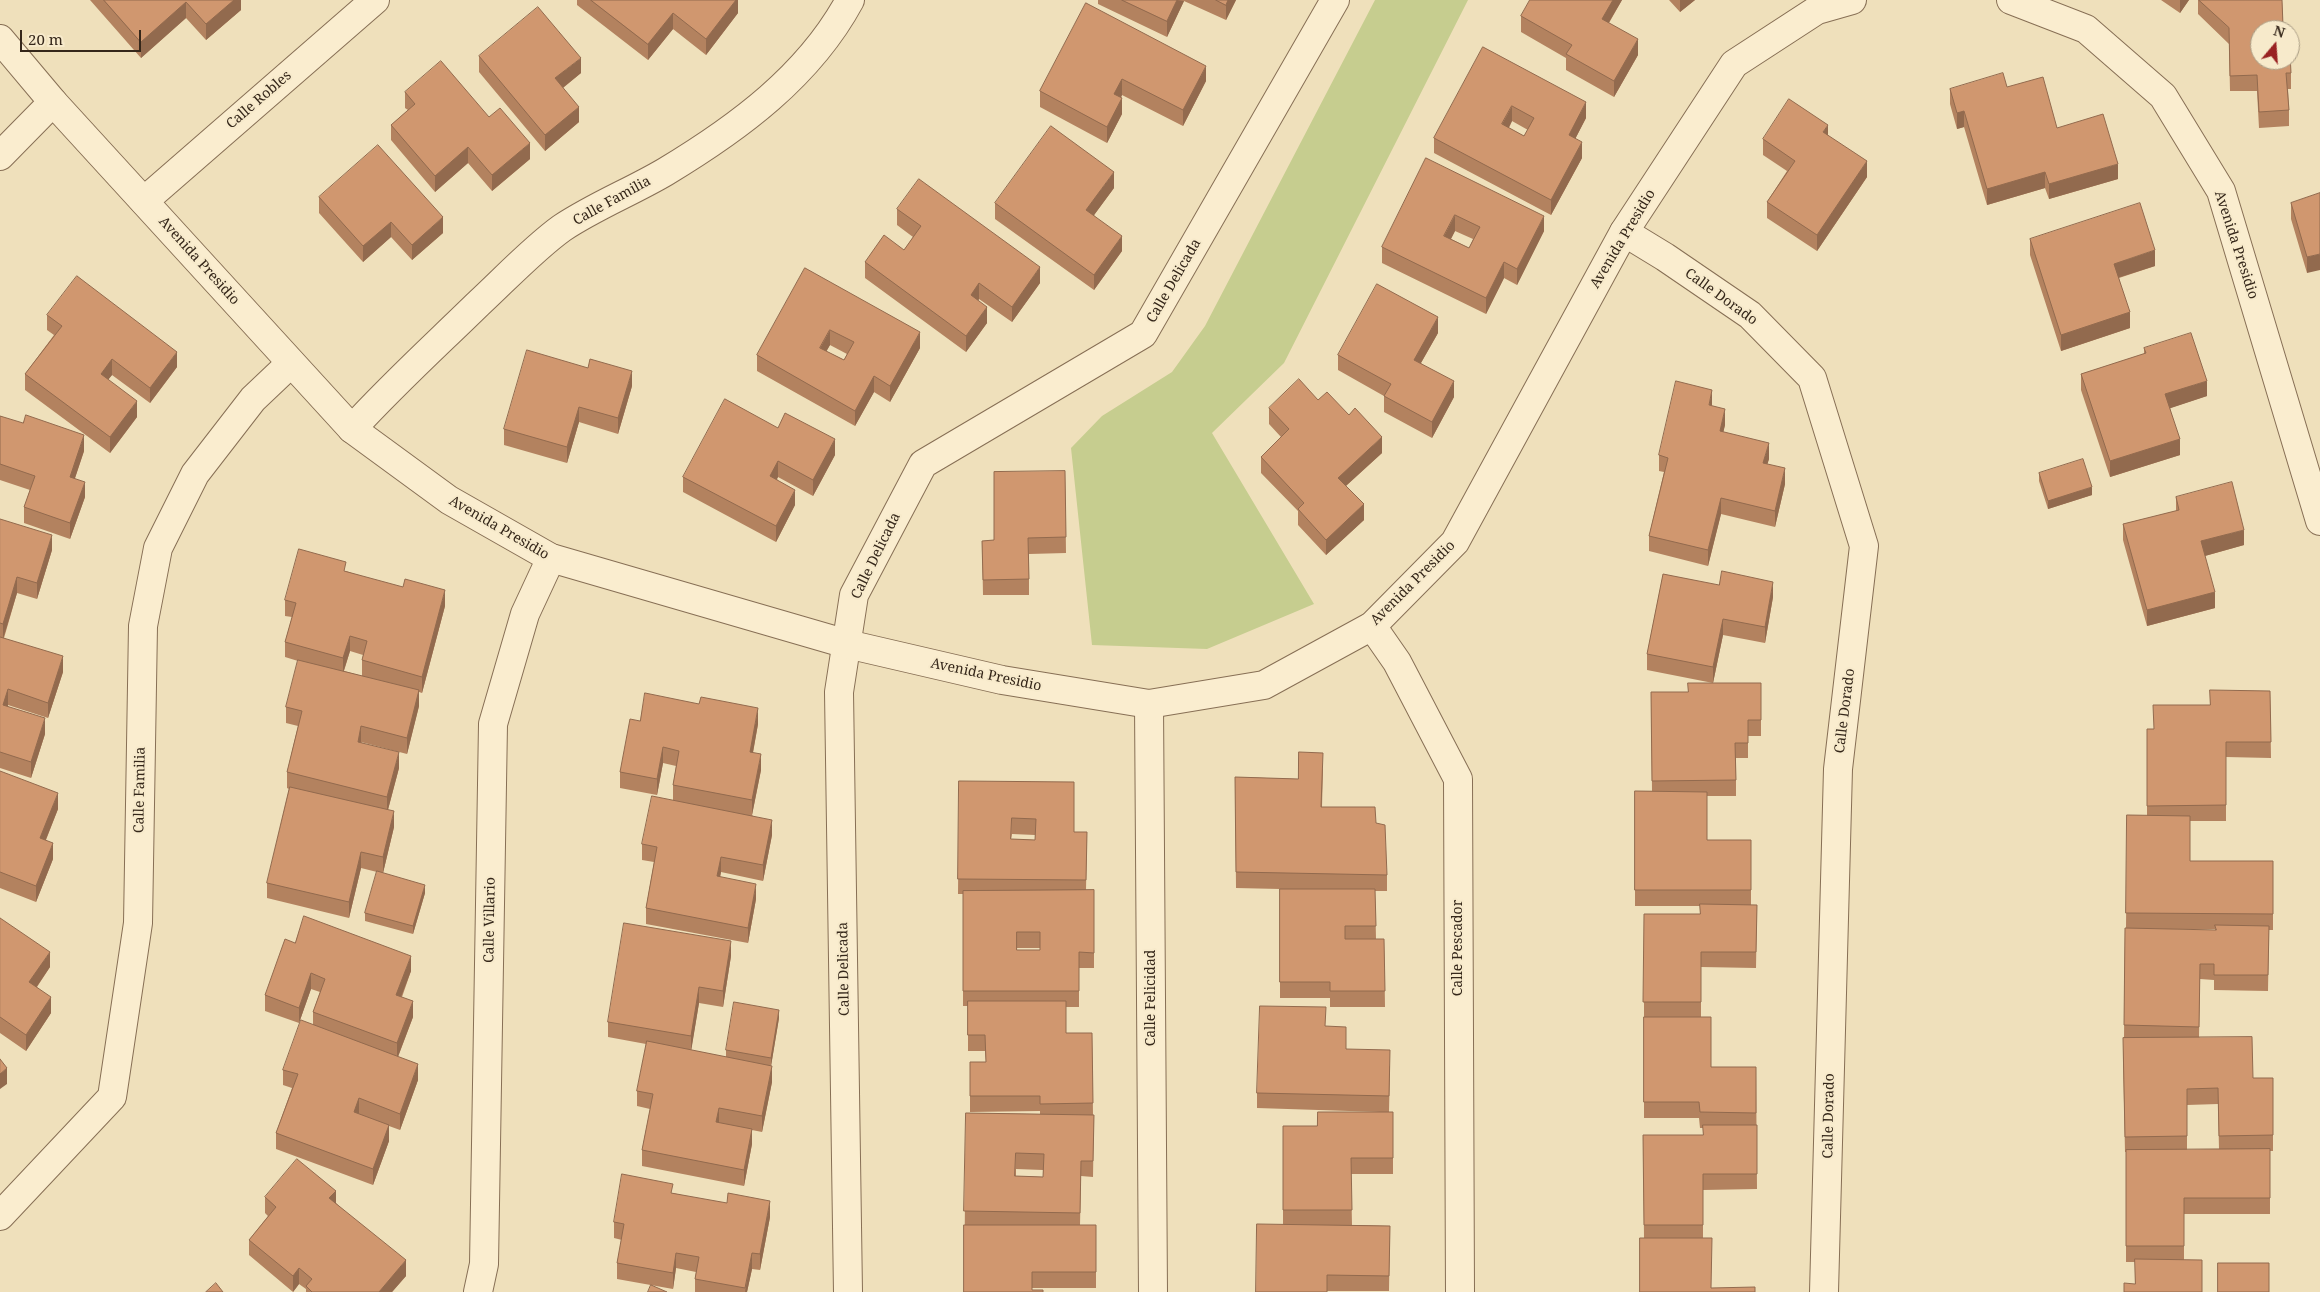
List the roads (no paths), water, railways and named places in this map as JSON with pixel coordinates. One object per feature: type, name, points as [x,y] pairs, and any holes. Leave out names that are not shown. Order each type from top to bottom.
[{"type":"street","name":"Calle Robles","points":[[144,201],[375,0]]},
{"type":"street","name":"Calle Familia","points":[[352,429],[380,397],[496,287],[561,230],[598,206],[664,173],[749,116],[809,61],[841,17],[850,0]]},
{"type":"street","name":"Calle Delicada","points":[[848,1292],[839,692],[854,595],[923,464],[1143,334],[1334,0]]},
{"type":"street","name":"Avenida Presidio","points":[[0,39],[53,102],[352,429],[449,500],[551,558],[847,644],[1002,680],[1149,704],[1264,685],[1372,626],[1455,542],[1624,232],[1734,64],[1817,10],[1852,0]]},
{"type":"street","name":"Avenida Presidio","points":[[2011,0],[2086,29],[2163,96],[2221,191],[2320,521]]},
{"type":"street","points":[[0,156],[53,102]]},
{"type":"street","name":"Calle Dorado","points":[[1624,232],[1665,257],[1750,315],[1812,378],[1864,546],[1838,769],[1824,1292]]},
{"type":"street","name":"Calle Familia","points":[[0,1216],[112,1097],[138,923],[143,626],[158,548],[195,474],[253,399],[291,363]]},
{"type":"street","name":"Calle Villario","points":[[478,1292],[484,1264],[493,724],[525,614],[551,558]]},
{"type":"street","name":"Calle Pescador","points":[[1372,626],[1397,662],[1458,779],[1460,1292]]},
{"type":"street","name":"Calle Felicidad","points":[[1149,704],[1153,1292]]}]
